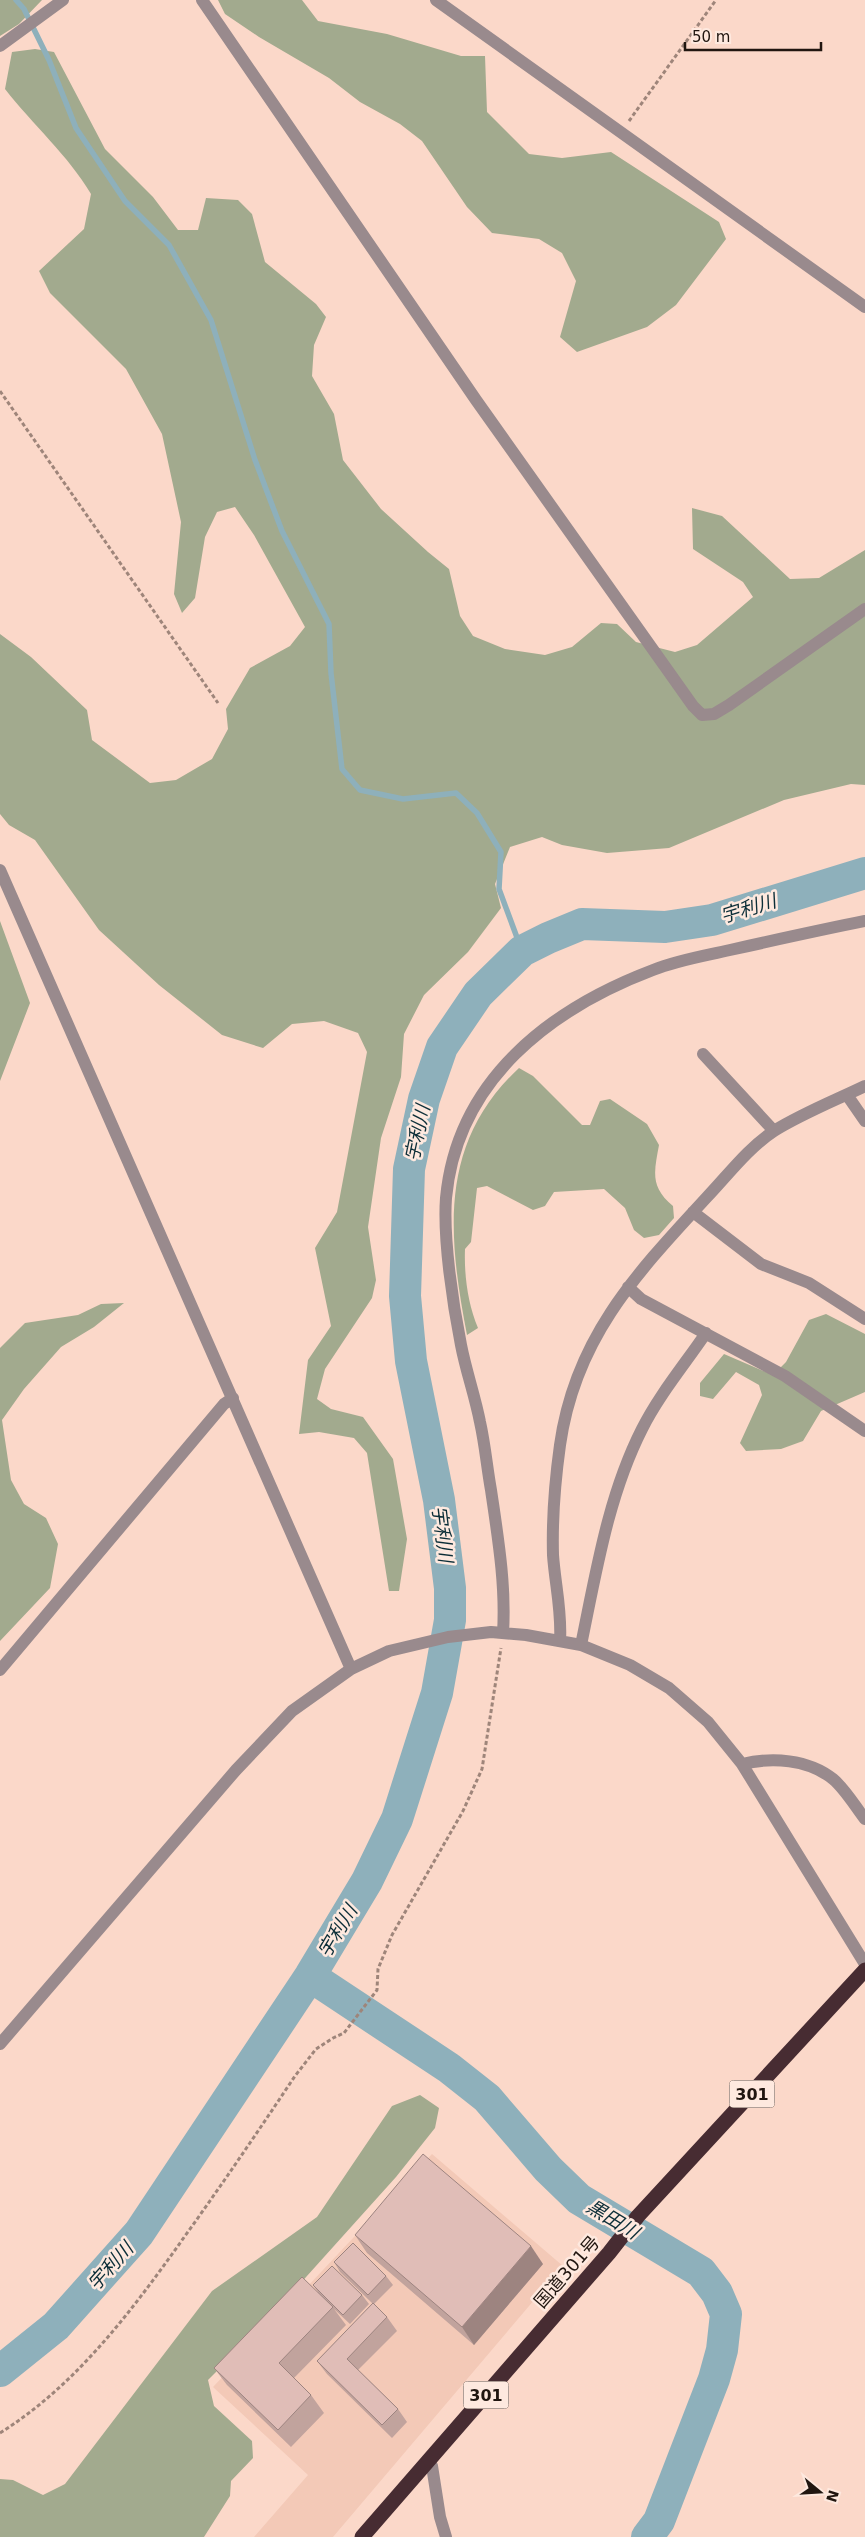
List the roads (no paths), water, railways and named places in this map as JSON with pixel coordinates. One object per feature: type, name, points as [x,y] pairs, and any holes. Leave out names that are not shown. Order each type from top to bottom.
[{"type":"highway","name":"国道301号","points":[[362,2537],[609,2253],[638,2216],[865,1970]]},
{"type":"street","points":[[0,46],[63,0]]},
{"type":"street","points":[[202,0],[470,392],[693,706],[702,715],[714,714],[729,705],[865,609]]},
{"type":"street","points":[[436,0],[865,307]]},
{"type":"street","points":[[0,870],[352,1669]]},
{"type":"street","points":[[497,1632],[504,1593],[499,1542],[480,1422],[459,1337],[446,1223],[446,1197],[453,1162],[477,1103],[494,1076],[547,1025],[588,999],[621,983],[680,961],[865,921]]},
{"type":"street","points":[[703,1054],[774,1131]]},
{"type":"street","points":[[560,1641],[560,1609],[554,1557],[553,1524],[560,1447],[567,1405],[585,1355],[606,1318],[628,1287],[693,1212],[747,1154],[774,1131],[865,1086]]},
{"type":"street","points":[[848,1095],[865,1121]]},
{"type":"street","points":[[693,1212],[761,1264],[809,1283],[865,1319]]},
{"type":"street","points":[[628,1287],[641,1298],[785,1376],[865,1431]]},
{"type":"street","points":[[580,1645],[598,1561],[624,1471],[643,1428],[706,1333]]},
{"type":"street","points":[[0,1670],[224,1404],[233,1398]]},
{"type":"street","points":[[0,2044],[236,1770],[292,1710],[352,1669],[389,1652],[448,1637],[497,1632],[580,1645],[630,1665],[669,1688],[708,1722],[742,1764],[865,1964]]},
{"type":"street","points":[[742,1764],[775,1759],[810,1766],[833,1779],[865,1819]]},
{"type":"street","points":[[428,2461],[432,2466],[440,2516],[446,2537]]},
{"type":"waterway","points":[[16,0],[24,9],[49,60],[76,128],[125,201],[169,245],[211,320],[255,460],[282,531],[329,624],[331,673],[342,769],[360,790],[403,799],[456,793],[477,813],[501,852],[499,889],[522,951]]},
{"type":"waterway","name":"宇利川","points":[[0,2371],[56,2326],[139,2233],[310,1976],[367,1881],[397,1819],[437,1693],[450,1620],[450,1588],[439,1500],[411,1361],[405,1296],[409,1169],[424,1099],[442,1047],[478,994],[522,951],[582,924],[665,927],[712,920],[865,873]]},
{"type":"waterway","name":"黒田川","points":[[310,1976],[449,2068],[487,2098],[548,2169],[579,2199],[701,2272],[717,2293],[726,2314],[722,2350],[714,2379],[659,2521],[647,2537]]}]
